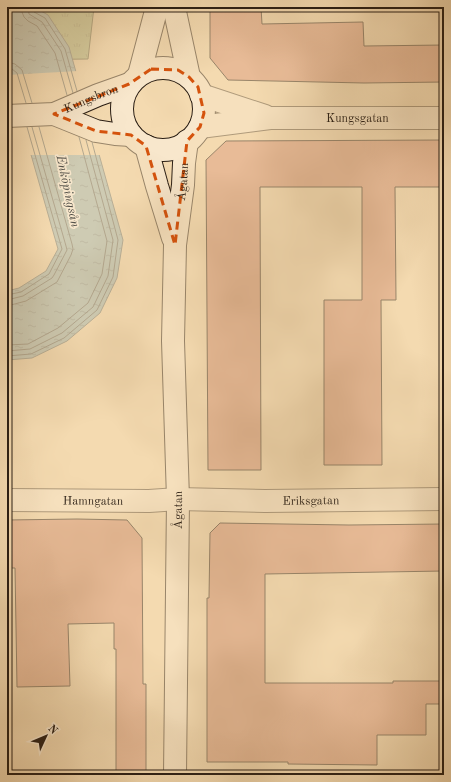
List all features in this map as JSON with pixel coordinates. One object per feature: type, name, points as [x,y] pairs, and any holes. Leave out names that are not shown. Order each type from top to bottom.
[{"type":"street","name":"Ågatan","points":[[157,7],[134,79],[123,96],[122,110],[124,123],[139,141],[157,186],[175,245]]},
{"type":"street","name":"Ågatan","points":[[174,7],[195,86],[203,100],[204,114],[194,134],[184,163],[183,184],[175,245],[173,341],[178,499],[175,775]]},
{"type":"street","points":[[134,79],[151,69],[165,67],[178,70],[195,86]]},
{"type":"street","name":"Kungsbron","points":[[7,116],[54,114],[134,79]]},
{"type":"street","name":"Kungsgatan","points":[[195,86],[270,118]]},
{"type":"street","name":"Kungsbron","points":[[54,114],[96,131],[115,134],[139,141]]},
{"type":"street","name":"Kungsgatan","points":[[194,134],[270,118],[444,118]]},
{"type":"street","name":"Ågatan","points":[[139,141],[154,149],[168,150],[181,146],[194,134]]},
{"type":"street","name":"Eriksgatan","points":[[178,499],[265,501],[444,499]]},
{"type":"street","name":"Hamngatan","points":[[7,500],[149,501],[178,499]]},
{"type":"highlighted area","points":[[151,69],[178,70],[189,77],[198,87],[204,113],[200,127],[187,141],[175,245],[146,146],[131,135],[96,131],[54,114],[129,84]]},
{"type":"green space","points":[[7,7],[94,7],[88,59],[7,60]]},
{"type":"water","name":"Enköpingsån","points":[[7,7],[34,7],[48,15],[69,47],[123,240],[117,278],[100,313],[67,341],[32,358],[7,360],[7,291],[19,288],[46,271],[58,249],[7,71]]},
{"type":"pier","points":[[78,71],[101,155],[29,155],[7,75]]},
{"type":"building","points":[[210,7],[261,7],[262,24],[363,22],[364,46],[444,45],[444,82],[364,83],[228,80],[210,58]]},
{"type":"building","points":[[444,140],[444,187],[395,187],[396,300],[381,300],[382,465],[324,465],[324,300],[362,300],[362,187],[260,187],[261,470],[208,470],[206,160],[226,141]]},
{"type":"building","points":[[7,520],[127,520],[142,538],[143,684],[146,684],[146,775],[116,775],[116,649],[114,649],[114,623],[68,624],[70,686],[17,687],[15,568],[7,568]]},
{"type":"building","points":[[220,523],[349,525],[444,524],[444,571],[265,574],[265,683],[393,683],[393,681],[444,681],[444,704],[426,704],[426,735],[377,735],[377,765],[288,764],[288,762],[207,762],[207,598],[209,598],[210,533]]}]
